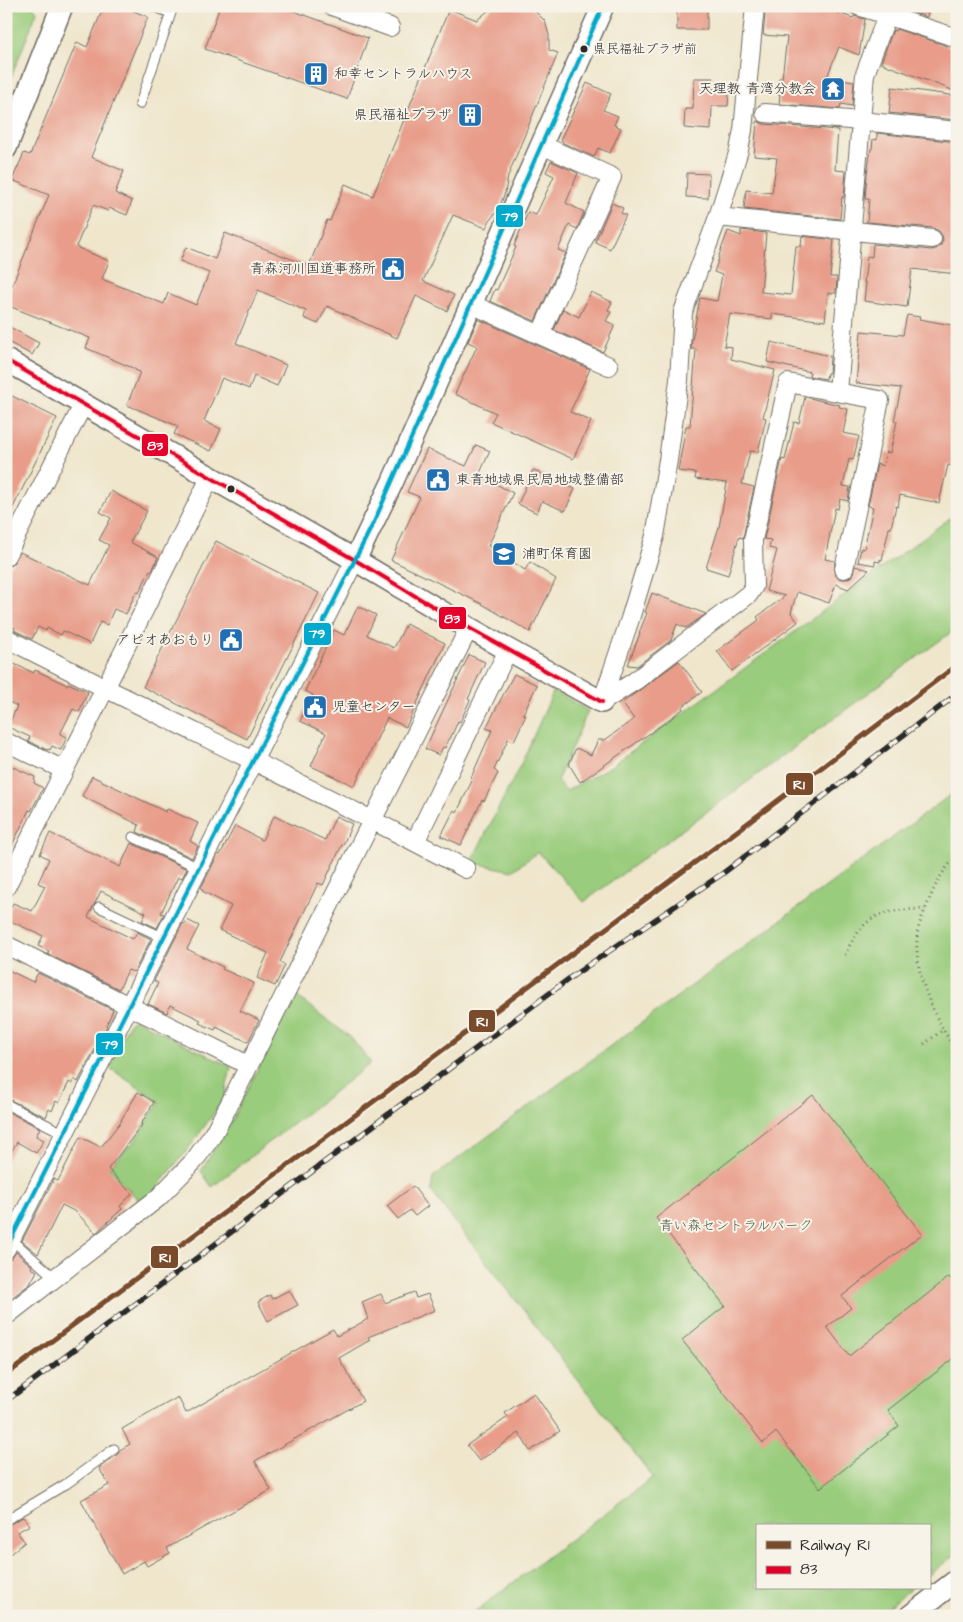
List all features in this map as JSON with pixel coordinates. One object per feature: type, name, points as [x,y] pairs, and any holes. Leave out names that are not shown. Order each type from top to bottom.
[{"type":"street","points":[[6,148],[62,6]]},
{"type":"street","points":[[332,6],[390,27]]},
{"type":"street","points":[[9,1244],[355,560],[392,483],[603,6]]},
{"type":"street","points":[[602,702],[655,536],[678,389],[683,312],[733,172],[743,130],[755,6]]},
{"type":"street","points":[[858,6],[957,38]]},
{"type":"street","points":[[838,392],[865,74],[887,16]]},
{"type":"street","points":[[765,113],[957,131]]},
{"type":"street","points":[[540,335],[612,177],[542,145]]},
{"type":"street","points":[[718,217],[932,239]]},
{"type":"street","points":[[471,304],[609,366]]},
{"type":"street","points":[[6,360],[355,560],[469,628],[602,702]]},
{"type":"street","points":[[602,702],[635,681],[749,594],[754,586],[753,540],[788,383],[880,400],[844,569]]},
{"type":"street","points":[[6,556],[83,405]]},
{"type":"street","points":[[6,887],[210,478]]},
{"type":"street","points":[[6,1316],[158,1198],[194,1161],[212,1136],[230,1104],[469,628]]},
{"type":"street","points":[[6,638],[466,869]]},
{"type":"street","points":[[415,842],[508,650]]},
{"type":"street","points":[[6,742],[64,770]]},
{"type":"street","points":[[6,945],[248,1065]]},
{"type":"street","points":[[910,1616],[957,1580]]},
{"type":"lane","points":[[140,104],[171,13],[152,6]]},
{"type":"lane","points":[[133,838],[199,868]]},
{"type":"lane","points":[[99,907],[164,938]]},
{"type":"lane","points":[[6,1104],[64,1134]]},
{"type":"lane","points":[[9,1244],[55,1278]]},
{"type":"lane","points":[[6,1520],[66,1484],[114,1449]]},
{"type":"path","points":[[957,857],[937,882],[918,930],[920,970],[928,997],[943,1030],[957,1052]]},
{"type":"path","points":[[845,955],[860,930],[871,920],[886,911],[925,909]]},
{"type":"path","points":[[924,1044],[943,1030]]},
{"type":"green space","points":[[6,6],[33,6],[37,12],[6,90]]},
{"type":"green space","points":[[957,513],[957,628],[584,902],[538,852],[512,871],[471,862],[521,764],[554,690],[588,711],[557,781],[566,791],[611,766]]},
{"type":"green space","name":"青い森セントラルパーク","points":[[957,790],[957,1553],[930,1574],[930,1524],[756,1524],[756,1590],[909,1590],[883,1611],[875,1616],[469,1616],[653,1477],[431,1191],[433,1177]]},
{"type":"green space","points":[[295,995],[351,1038],[371,1063],[212,1187],[201,1171],[232,1120]]},
{"type":"green space","points":[[135,1019],[231,1067],[224,1099],[186,1152],[162,1181],[160,1187],[141,1203],[109,1168],[135,1140],[159,1102],[107,1066],[130,1022]]},
{"type":"building","points":[[104,6],[122,6],[148,17],[91,157],[124,171],[115,193],[132,201],[127,215],[109,208],[108,211],[93,205],[76,247],[109,261],[102,279],[164,304],[168,293],[196,305],[209,273],[180,261],[186,247],[215,259],[225,233],[309,266],[327,220],[330,221],[345,184],[373,196],[449,9],[477,20],[494,6],[529,6],[534,10],[545,21],[549,35],[549,50],[558,53],[508,176],[505,193],[499,208],[486,228],[453,215],[423,281],[454,295],[447,311],[416,296],[397,338],[327,306],[318,324],[304,318],[306,311],[258,290],[236,343],[286,365],[277,386],[254,376],[249,389],[222,378],[204,421],[221,429],[211,451],[174,434],[178,426],[127,405],[140,372],[86,348],[90,338],[6,305],[6,300],[49,195],[12,180],[24,153],[30,155],[77,42],[87,47]]},
{"type":"building","name":"和幸セントラルハウス","points":[[220,6],[280,6],[368,38],[347,99],[205,49]]},
{"type":"building","points":[[677,6],[707,6],[707,30],[677,30]]},
{"type":"building","points":[[766,6],[800,9],[801,6],[819,6],[853,18],[854,16],[865,19],[859,55],[839,47],[827,77],[854,81],[852,106],[841,104],[840,109],[779,104],[780,94],[777,94],[779,78],[782,78],[787,37],[763,35]]},
{"type":"building","points":[[911,6],[930,6],[927,17],[909,11]]},
{"type":"building","points":[[896,29],[957,49],[957,92],[881,63],[893,30],[895,31]]},
{"type":"building","points":[[694,78],[713,78],[713,90],[729,90],[728,106],[712,106],[711,130],[684,128],[685,109],[693,109]]},
{"type":"building","points":[[587,83],[611,94],[603,110],[618,116],[614,125],[621,128],[610,153],[598,148],[594,157],[563,143],[561,138]]},
{"type":"building","points":[[892,87],[957,96],[957,120],[889,113]]},
{"type":"building","points":[[757,121],[764,124],[838,130],[835,170],[846,171],[840,219],[744,209],[746,190],[772,193],[777,158],[754,156]]},
{"type":"building","points":[[877,133],[957,142],[957,274],[912,269],[907,307],[864,301],[867,256],[872,257],[873,244],[931,250],[941,245],[943,240],[939,231],[933,228],[867,222],[869,199],[865,199],[867,173],[873,139],[877,140]]},
{"type":"building","points":[[551,161],[578,173],[566,203],[584,212],[577,229],[569,225],[558,250],[566,253],[535,321],[490,301],[495,289],[497,290],[516,247],[514,246],[528,212],[536,215],[554,176],[546,172]]},
{"type":"building","points":[[687,173],[709,174],[708,198],[686,197]]},
{"type":"building","points":[[612,203],[623,208],[621,213],[626,215],[610,249],[595,242]]},
{"type":"building","points":[[741,230],[766,233],[761,292],[791,295],[796,246],[801,246],[802,236],[834,240],[830,277],[837,277],[836,293],[828,293],[825,321],[772,314],[772,319],[730,314],[724,346],[732,347],[731,359],[775,370],[763,417],[766,418],[758,452],[750,451],[742,484],[754,487],[743,538],[739,537],[728,575],[706,568],[719,527],[727,483],[695,479],[696,473],[678,471],[686,426],[690,426],[696,349],[691,349],[700,298],[717,301],[722,275],[714,272],[718,258],[728,231],[741,236]]},
{"type":"building","points":[[591,292],[612,302],[608,310],[611,312],[606,321],[615,325],[603,352],[554,330],[563,309],[579,317]]},
{"type":"building","points":[[907,315],[957,326],[957,466],[948,465],[939,503],[900,495],[891,528],[889,528],[882,560],[880,559],[880,562],[875,561],[875,565],[858,562],[861,548],[864,549],[873,507],[868,506],[877,464],[883,466],[886,452],[890,453],[897,421],[894,421],[901,388],[856,383],[861,331],[903,335]]},
{"type":"building","points":[[478,319],[590,369],[570,412],[591,421],[573,459],[491,422],[496,413],[455,394],[477,346],[468,342]]},
{"type":"building","points":[[6,325],[39,343],[32,355],[6,341]]},
{"type":"building","points":[[771,342],[830,356],[829,373],[827,373],[826,379],[809,376],[810,372],[767,362]]},
{"type":"building","points":[[6,393],[57,418],[6,522]]},
{"type":"building","points":[[805,397],[840,405],[839,407],[848,409],[843,433],[859,436],[853,460],[849,459],[843,486],[850,487],[848,501],[840,499],[838,509],[835,508],[825,559],[835,561],[834,573],[841,579],[847,579],[852,576],[855,566],[869,570],[848,589],[836,584],[829,603],[797,592],[791,613],[798,622],[732,671],[717,651],[759,620],[757,617],[785,596],[766,591],[777,550],[769,548],[771,540],[764,539],[782,459],[785,460],[794,422],[799,423]]},
{"type":"building","points":[[476,445],[490,451],[479,475],[513,493],[488,546],[525,570],[530,562],[556,579],[530,632],[482,604],[391,560],[420,497],[407,492],[427,449],[466,466]]},
{"type":"building","points":[[533,470],[575,489],[565,511],[542,501],[537,513],[518,504]]},
{"type":"building","points":[[111,491],[147,511],[130,542],[158,557],[139,593],[136,592],[126,614],[114,609],[107,625],[100,622],[90,644],[63,631],[61,635],[47,628],[46,631],[38,627],[32,639],[14,630],[15,628],[6,624],[6,567],[12,565],[20,552],[90,585],[109,545],[99,540],[111,518],[100,512]]},
{"type":"building","name":"アピオあおもり","points":[[216,541],[319,593],[247,739],[143,687]]},
{"type":"building","points":[[652,593],[706,614],[686,628],[677,624],[671,640],[637,666],[628,665],[647,613],[645,612]]},
{"type":"building","points":[[358,606],[376,615],[367,635],[394,648],[406,624],[445,643],[406,727],[387,718],[354,786],[311,766],[326,733],[300,721],[313,695],[305,691],[334,630],[344,635]]},
{"type":"building","points":[[469,655],[485,662],[460,722],[458,721],[445,748],[443,747],[439,755],[425,749]]},
{"type":"building","points":[[679,661],[702,692],[666,722],[580,782],[569,764],[576,748],[591,755],[598,740],[605,740],[634,719],[622,703]]},
{"type":"building","points":[[12,663],[34,673],[35,670],[67,685],[68,683],[88,692],[79,712],[73,709],[60,734],[67,737],[61,750],[52,746],[50,750],[47,750],[28,741],[30,737],[8,727],[17,706],[6,701],[6,674]]},
{"type":"building","points":[[514,674],[537,685],[523,714],[526,715],[514,741],[508,739],[494,770],[498,773],[484,801],[482,800],[461,845],[441,836],[454,810],[457,812],[472,781],[470,780],[492,730],[486,728]]},
{"type":"building","points":[[11,766],[35,777],[34,783],[43,788],[31,811],[29,810],[6,858],[6,776]]},
{"type":"building","points":[[92,776],[166,812],[167,809],[198,823],[190,841],[198,846],[192,858],[137,832],[139,825],[82,796]]},
{"type":"building","points":[[274,816],[325,840],[336,816],[352,824],[323,885],[318,883],[280,962],[285,965],[275,986],[257,978],[268,953],[219,930],[231,906],[202,891],[203,889],[201,888],[235,826],[262,840]]},
{"type":"building","points":[[50,833],[120,867],[131,843],[187,869],[182,878],[178,877],[161,913],[164,914],[157,928],[142,921],[146,913],[101,891],[88,917],[133,939],[137,932],[151,939],[134,972],[128,970],[119,989],[47,954],[49,951],[38,946],[43,936],[6,919],[13,903],[32,911],[45,886],[38,883],[49,859],[40,854]]},
{"type":"building","points":[[187,920],[199,926],[187,949],[223,967],[222,969],[254,983],[240,1011],[259,1020],[248,1042],[216,1027],[215,1030],[199,1023],[201,1020],[170,1005],[167,1013],[148,1004],[158,983],[154,981],[183,923],[185,924]]},
{"type":"building","points":[[6,969],[33,982],[38,973],[113,1010],[107,1026],[78,1082],[74,1079],[72,1084],[69,1082],[59,1103],[56,1101],[52,1111],[49,1109],[46,1117],[6,1098]]},
{"type":"building","points":[[138,1092],[154,1102],[142,1125],[108,1169],[132,1194],[120,1206],[122,1209],[96,1233],[76,1212],[62,1205],[38,1254],[22,1241],[54,1179],[58,1181],[80,1137],[101,1147],[122,1120]]},
{"type":"building","points":[[813,1095],[922,1234],[842,1296],[851,1308],[827,1327],[849,1356],[949,1277],[957,1287],[957,1356],[888,1410],[899,1426],[820,1488],[776,1432],[763,1443],[682,1340],[725,1306],[656,1218]]},
{"type":"building","points":[[6,1111],[40,1128],[36,1136],[44,1140],[36,1153],[17,1142],[6,1161]]},
{"type":"building","points":[[413,1186],[428,1206],[415,1216],[410,1210],[398,1219],[387,1206]]},
{"type":"building","points":[[16,1252],[32,1266],[31,1268],[37,1271],[30,1284],[6,1302],[6,1260],[12,1258]]},
{"type":"building","points":[[289,1290],[298,1305],[268,1321],[258,1302],[270,1295],[272,1299]]},
{"type":"building","points":[[414,1292],[416,1298],[428,1294],[435,1310],[368,1337],[370,1340],[339,1358],[363,1401],[255,1461],[271,1490],[167,1548],[170,1553],[147,1566],[144,1561],[122,1574],[81,1500],[109,1485],[99,1468],[130,1444],[122,1429],[178,1397],[186,1413],[333,1329],[337,1336],[368,1319],[362,1302],[381,1294],[385,1303]]},
{"type":"building","points":[[534,1393],[560,1431],[530,1451],[519,1433],[479,1461],[467,1445],[508,1417],[505,1413]]},
{"type":"building","points":[[23,1517],[30,1525],[17,1532],[25,1542],[6,1557],[6,1526]]},
{"type":"railway","points":[[6,1401],[574,975],[722,874],[957,694]]},
{"type":"rail line","name":"R1","points":[[6,1375],[768,808],[957,665]]},
{"type":"transit line","name":"79","points":[[6,1249],[374,522],[603,6]]},
{"type":"transit line","name":"83","points":[[6,360],[355,560],[469,628],[602,702]]},
{"type":"place","name":"県民福祉プラザ前","points":[[584,49]]},
{"type":"place","name":"和幸セントラルハウス","points":[[316,74]]},
{"type":"place","name":"天理教 青湾分教会","points":[[833,89]]},
{"type":"place","name":"県民福祉プラザ","points":[[470,115]]},
{"type":"place","name":"青森河川国道事務所","points":[[393,269]]},
{"type":"place","name":"東青地域県民局地域整備部","points":[[438,480]]},
{"type":"place","name":"浦町保育園","points":[[504,554]]},
{"type":"place","name":"アピオあおもり","points":[[231,640]]},
{"type":"place","name":"児童センター","points":[[315,707]]}]
